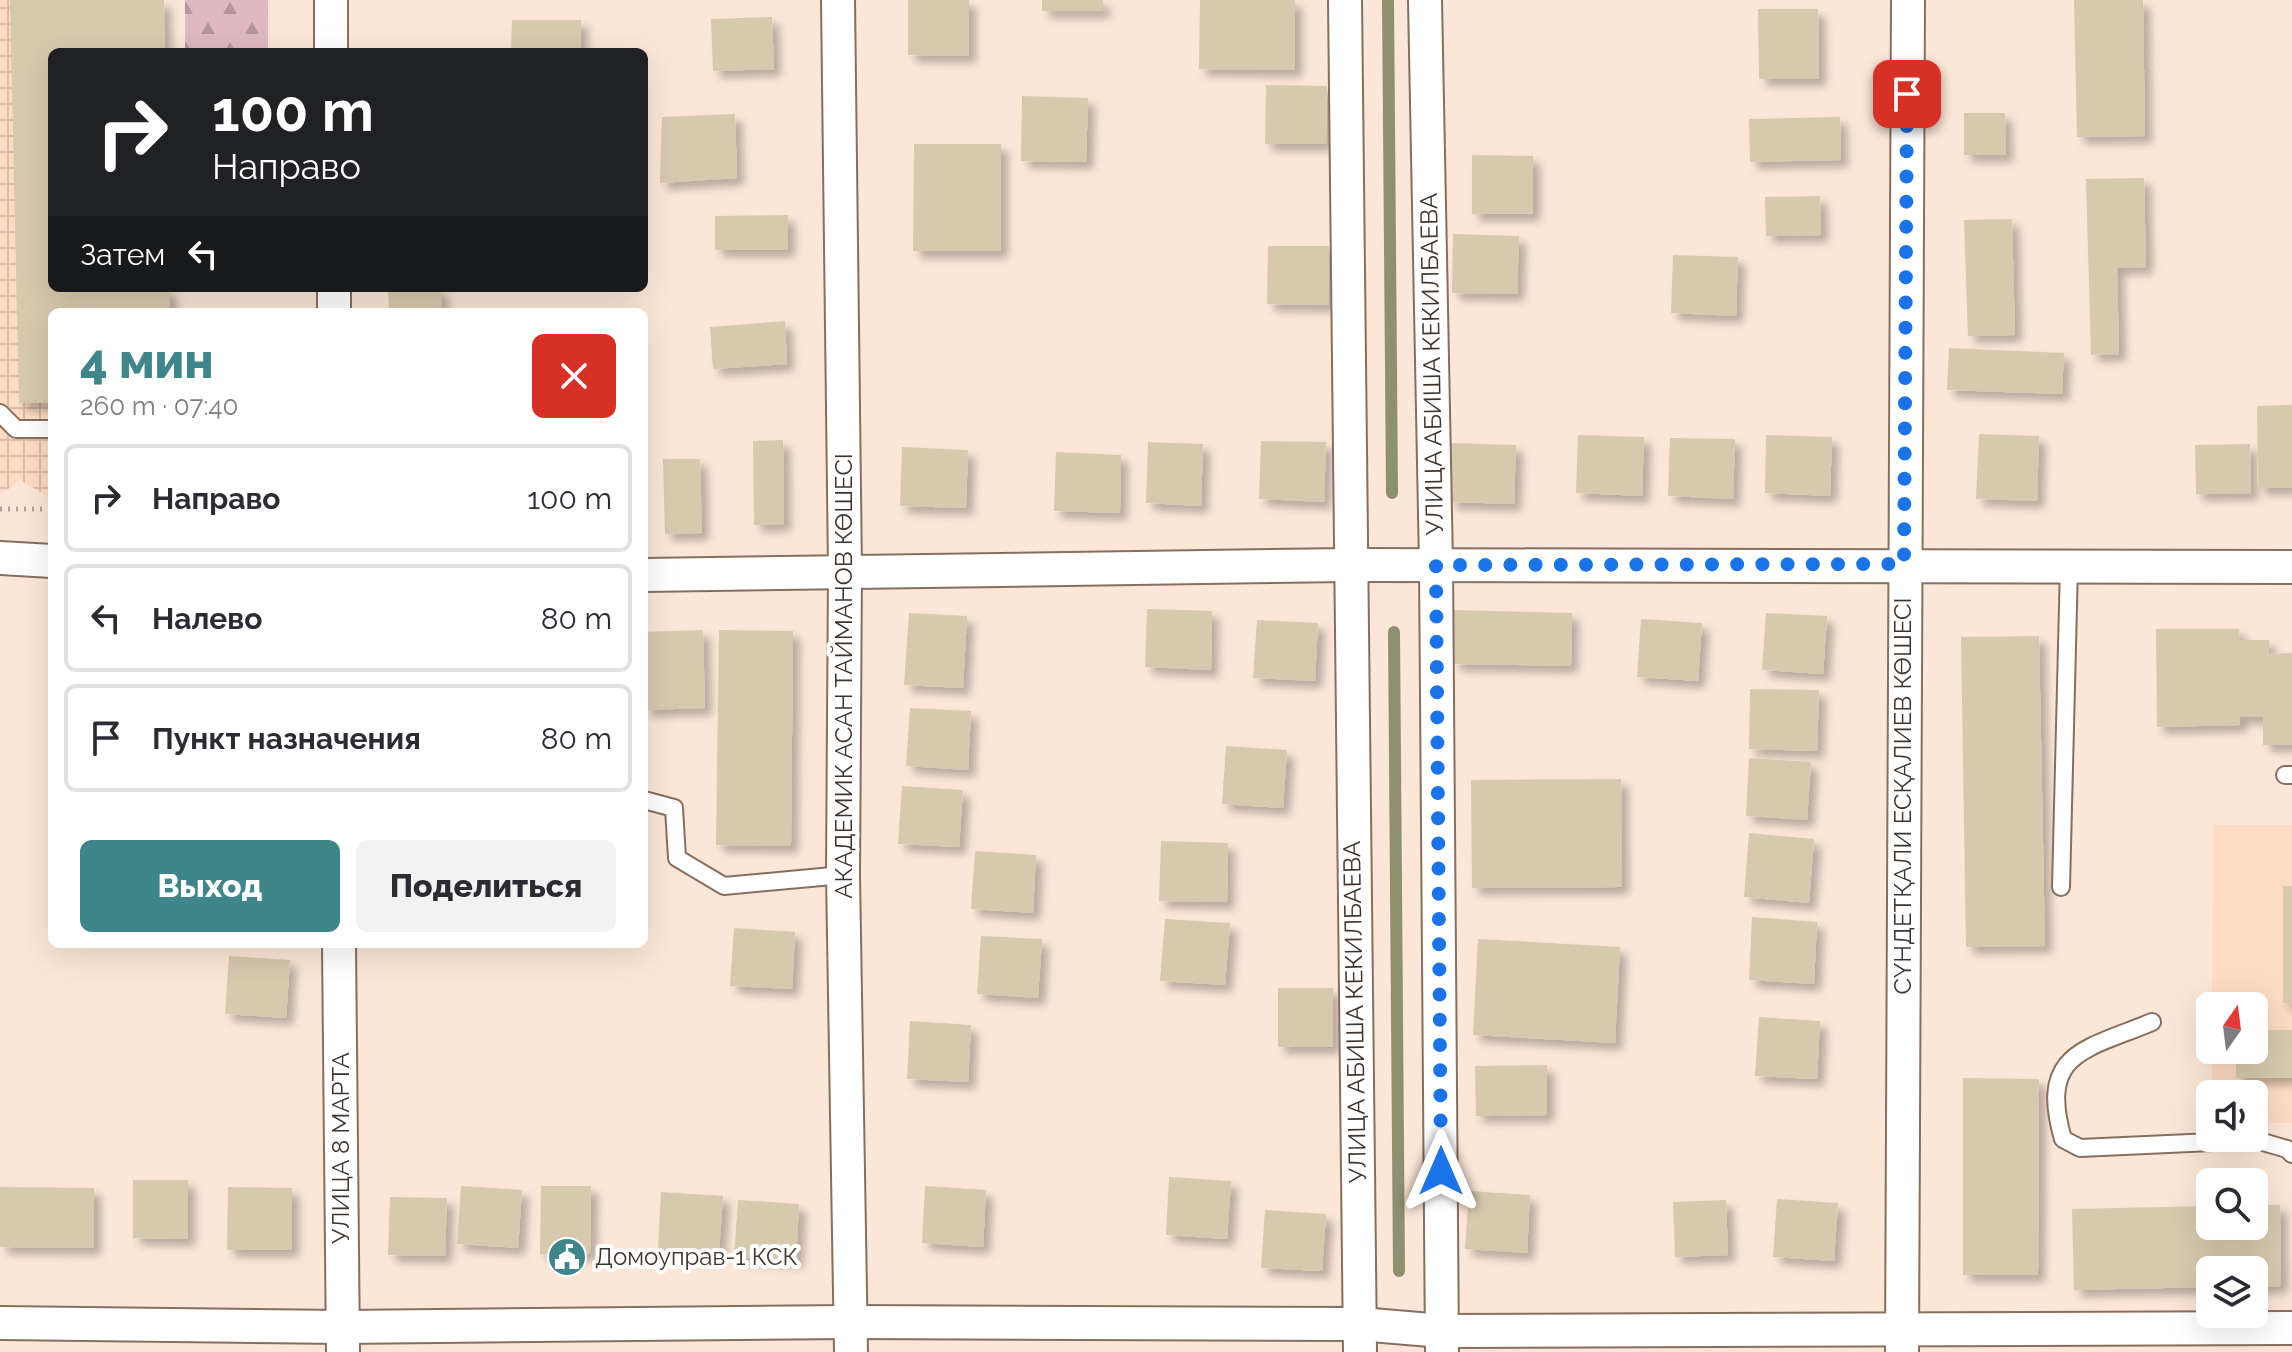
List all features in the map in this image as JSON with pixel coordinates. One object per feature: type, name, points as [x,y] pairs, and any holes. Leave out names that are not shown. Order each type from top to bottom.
[{"type":"street","points":[[331,0],[331,48]]},
{"type":"street","name":"АКАДЕМИК АСАН ТАЙМАНОВ КӨШЕСІ","points":[[838,0],[845,571],[843,875],[851,1337]]},
{"type":"street","name":"УЛИЦА АБИША КЕКИЛБАЕВА","points":[[1345,0],[1360,1338]]},
{"type":"street","name":"УЛИЦА АБИША КЕКИЛБАЕВА","points":[[1425,0],[1436,565],[1442,1342]]},
{"type":"street","name":"СҮНДЕТҚАЛИ ЕСҚАЛИЕВ КӨШЕСІ","points":[[1902,1340],[1908,0]]},
{"type":"street","points":[[0,558],[48,561]]},
{"type":"street","points":[[648,575],[1349,565],[2292,567]]},
{"type":"street","name":"УЛИЦА 8 МАРТА","points":[[339,948],[343,1339]]},
{"type":"street","points":[[0,1323],[343,1339],[1360,1338],[1442,1342],[1902,1340],[2292,1328]]},
{"type":"lane","points":[[0,413],[16,429],[48,429]]},
{"type":"lane","points":[[2061,887],[2069,566]]},
{"type":"lane","points":[[648,801],[674,808],[677,858],[724,886],[843,875]]},
{"type":"lane","points":[[2152,1022],[2083,1051],[2067,1062],[2057,1079],[2058,1119],[2063,1139],[2080,1148],[2256,1140],[2287,1149],[2292,1154]]},
{"type":"path","points":[[0,509],[48,509]]},
{"type":"shaded area","points":[[0,0],[164,0],[61,48],[48,48],[48,292],[170,292],[170,308],[48,308],[48,497],[20,480],[0,495]]},
{"type":"shaded area","points":[[2213,825],[2292,825],[2292,1123],[2268,1123],[2268,1080],[2212,1080],[2212,1064],[2268,1064],[2268,992],[2212,992]]},
{"type":"green space","points":[[185,0],[268,0],[268,48],[185,48]]},
{"type":"building","points":[[10,0],[164,0],[165,48],[48,48],[48,292],[170,292],[170,308],[48,308],[48,403],[19,403]]},
{"type":"building","points":[[908,0],[969,0],[969,56],[908,55]]},
{"type":"building","points":[[1042,0],[1103,0],[1103,11],[1042,11]]},
{"type":"building","points":[[1200,0],[1295,0],[1295,70],[1199,69]]},
{"type":"building","points":[[2074,0],[2143,0],[2145,136],[2077,137]]},
{"type":"building","points":[[1758,9],[1818,9],[1819,79],[1759,79]]},
{"type":"building","points":[[772,17],[774,69],[713,71],[711,19]]},
{"type":"building","points":[[512,20],[581,20],[581,48],[511,48]]},
{"type":"building","points":[[1266,85],[1327,86],[1326,144],[1265,144]]},
{"type":"building","points":[[1022,96],[1088,98],[1086,162],[1021,161]]},
{"type":"building","points":[[1964,113],[2005,113],[2006,155],[1964,155]]},
{"type":"building","points":[[735,114],[737,178],[660,183],[662,117]]},
{"type":"building","points":[[1840,117],[1841,160],[1750,162],[1749,119]]},
{"type":"building","points":[[914,144],[1001,144],[1001,251],[913,251]]},
{"type":"building","points":[[1472,155],[1533,156],[1533,214],[1472,214]]},
{"type":"building","points":[[2144,178],[2146,267],[2117,268],[2119,354],[2091,355],[2086,179]]},
{"type":"building","points":[[1820,196],[1821,235],[1766,236],[1765,197]]},
{"type":"building","points":[[788,215],[788,250],[715,250],[715,216]]},
{"type":"building","points":[[2012,219],[2015,335],[1968,336],[1964,220]]},
{"type":"building","points":[[1453,234],[1519,236],[1517,294],[1452,293]]},
{"type":"building","points":[[1268,246],[1329,246],[1329,305],[1267,304]]},
{"type":"building","points":[[1673,255],[1738,257],[1736,316],[1671,313]]},
{"type":"building","points":[[388,292],[441,292],[442,307],[389,308]]},
{"type":"building","points":[[785,321],[787,364],[713,369],[710,327]]},
{"type":"building","points":[[1949,348],[2064,353],[2062,394],[1947,390]]},
{"type":"building","points":[[2292,405],[2292,488],[2258,488],[2257,406]]},
{"type":"building","points":[[1979,434],[2039,436],[2037,501],[1976,499]]},
{"type":"building","points":[[1578,435],[1644,437],[1642,496],[1576,493]]},
{"type":"building","points":[[1766,435],[1832,437],[1830,496],[1765,493]]},
{"type":"building","points":[[1670,438],[1735,439],[1733,499],[1668,496]]},
{"type":"building","points":[[783,440],[784,524],[754,525],[753,441]]},
{"type":"building","points":[[1261,441],[1326,442],[1324,502],[1259,499]]},
{"type":"building","points":[[1148,442],[1203,444],[1201,506],[1146,503]]},
{"type":"building","points":[[1450,443],[1516,445],[1514,504],[1449,502]]},
{"type":"building","points":[[2250,444],[2251,493],[2196,494],[2195,445]]},
{"type":"building","points":[[902,447],[968,450],[966,508],[900,506]]},
{"type":"building","points":[[1056,452],[1121,455],[1120,513],[1054,511]]},
{"type":"building","points":[[663,459],[700,459],[702,533],[665,534]]},
{"type":"building","points":[[1147,609],[1212,611],[1211,670],[1145,667]]},
{"type":"building","points":[[1454,610],[1572,613],[1571,666],[1453,664]]},
{"type":"building","points":[[909,613],[967,616],[963,688],[904,685]]},
{"type":"building","points":[[1766,613],[1827,616],[1823,674],[1762,670]]},
{"type":"building","points":[[1641,619],[1702,623],[1698,681],[1637,677]]},
{"type":"building","points":[[1257,620],[1318,623],[1315,681],[1253,678]]},
{"type":"building","points":[[2156,629],[2239,629],[2240,640],[2269,640],[2269,654],[2292,653],[2292,745],[2263,745],[2263,717],[2240,717],[2240,725],[2157,727]]},
{"type":"building","points":[[703,630],[705,708],[648,710],[648,632]]},
{"type":"building","points":[[719,630],[793,631],[791,846],[716,845]]},
{"type":"building","points":[[2039,636],[2045,946],[1966,947],[1961,637]]},
{"type":"building","points":[[1750,689],[1819,690],[1817,751],[1749,749]]},
{"type":"building","points":[[910,708],[971,711],[968,770],[906,766]]},
{"type":"building","points":[[1226,746],[1287,750],[1283,808],[1222,804]]},
{"type":"building","points":[[1749,758],[1811,762],[1807,820],[1746,816]]},
{"type":"building","points":[[1621,779],[1622,887],[1472,888],[1471,780]]},
{"type":"building","points":[[902,786],[963,790],[959,847],[898,844]]},
{"type":"building","points":[[1749,833],[1814,839],[1809,903],[1744,897]]},
{"type":"building","points":[[1161,841],[1228,843],[1227,902],[1159,901]]},
{"type":"building","points":[[975,851],[1036,855],[1033,913],[971,909]]},
{"type":"building","points":[[2283,886],[2292,886],[2292,1003],[2283,1003]]},
{"type":"building","points":[[1752,917],[1817,922],[1814,984],[1749,980]]},
{"type":"building","points":[[1165,919],[1230,923],[1225,985],[1160,981]]},
{"type":"building","points":[[734,928],[795,932],[792,989],[730,986]]},
{"type":"building","points":[[981,936],[1042,939],[1038,998],[977,994]]},
{"type":"building","points":[[1478,939],[1620,947],[1615,1043],[1473,1035]]},
{"type":"building","points":[[229,956],[290,960],[286,1018],[225,1014]]},
{"type":"building","points":[[1278,988],[1333,988],[1333,1047],[1278,1047]]},
{"type":"building","points":[[1759,1017],[1820,1021],[1817,1079],[1755,1076]]},
{"type":"building","points":[[910,1021],[971,1025],[968,1082],[907,1079]]},
{"type":"building","points":[[2268,1030],[2292,1030],[2292,1078],[2236,1078],[2236,1064],[2268,1064]]},
{"type":"building","points":[[1547,1065],[1547,1115],[1476,1116],[1475,1066]]},
{"type":"building","points":[[1963,1078],[2039,1079],[2038,1275],[1963,1275]]},
{"type":"building","points":[[1169,1177],[1231,1181],[1227,1239],[1166,1235]]},
{"type":"building","points":[[133,1180],[188,1180],[188,1239],[133,1238]]},
{"type":"building","points":[[461,1186],[522,1190],[518,1248],[457,1244]]},
{"type":"building","points":[[541,1186],[591,1186],[590,1254],[540,1254]]},
{"type":"building","points":[[925,1186],[986,1190],[983,1247],[922,1243]]},
{"type":"building","points":[[0,1187],[94,1188],[94,1248],[0,1247]]},
{"type":"building","points":[[228,1187],[292,1188],[292,1250],[227,1250]]},
{"type":"building","points":[[1469,1191],[1530,1195],[1527,1253],[1465,1249]]},
{"type":"building","points":[[661,1192],[723,1196],[719,1253],[658,1249]]},
{"type":"building","points":[[390,1197],[447,1198],[445,1256],[388,1255]]},
{"type":"building","points":[[1777,1199],[1838,1203],[1834,1261],[1773,1257]]},
{"type":"building","points":[[738,1200],[799,1204],[796,1261],[734,1257]]},
{"type":"building","points":[[1726,1200],[1728,1255],[1675,1257],[1673,1202]]},
{"type":"building","points":[[2268,1205],[2280,1205],[2281,1286],[2268,1286],[2268,1256],[2196,1256],[2196,1287],[2074,1290],[2072,1209],[2196,1206],[2196,1240],[2268,1240]]},
{"type":"building","points":[[1265,1210],[1326,1214],[1322,1271],[1261,1268]]},
{"type":"waterway","points":[[1388,0],[1392,493]]},
{"type":"waterway","points":[[1394,632],[1399,1271]]},
{"type":"place","name":"Домоуправ-1 КСК","points":[[567,1257]]},
{"type":"route","points":[[1441,1171],[1436,565],[1904,564],[1907,94]]}]
